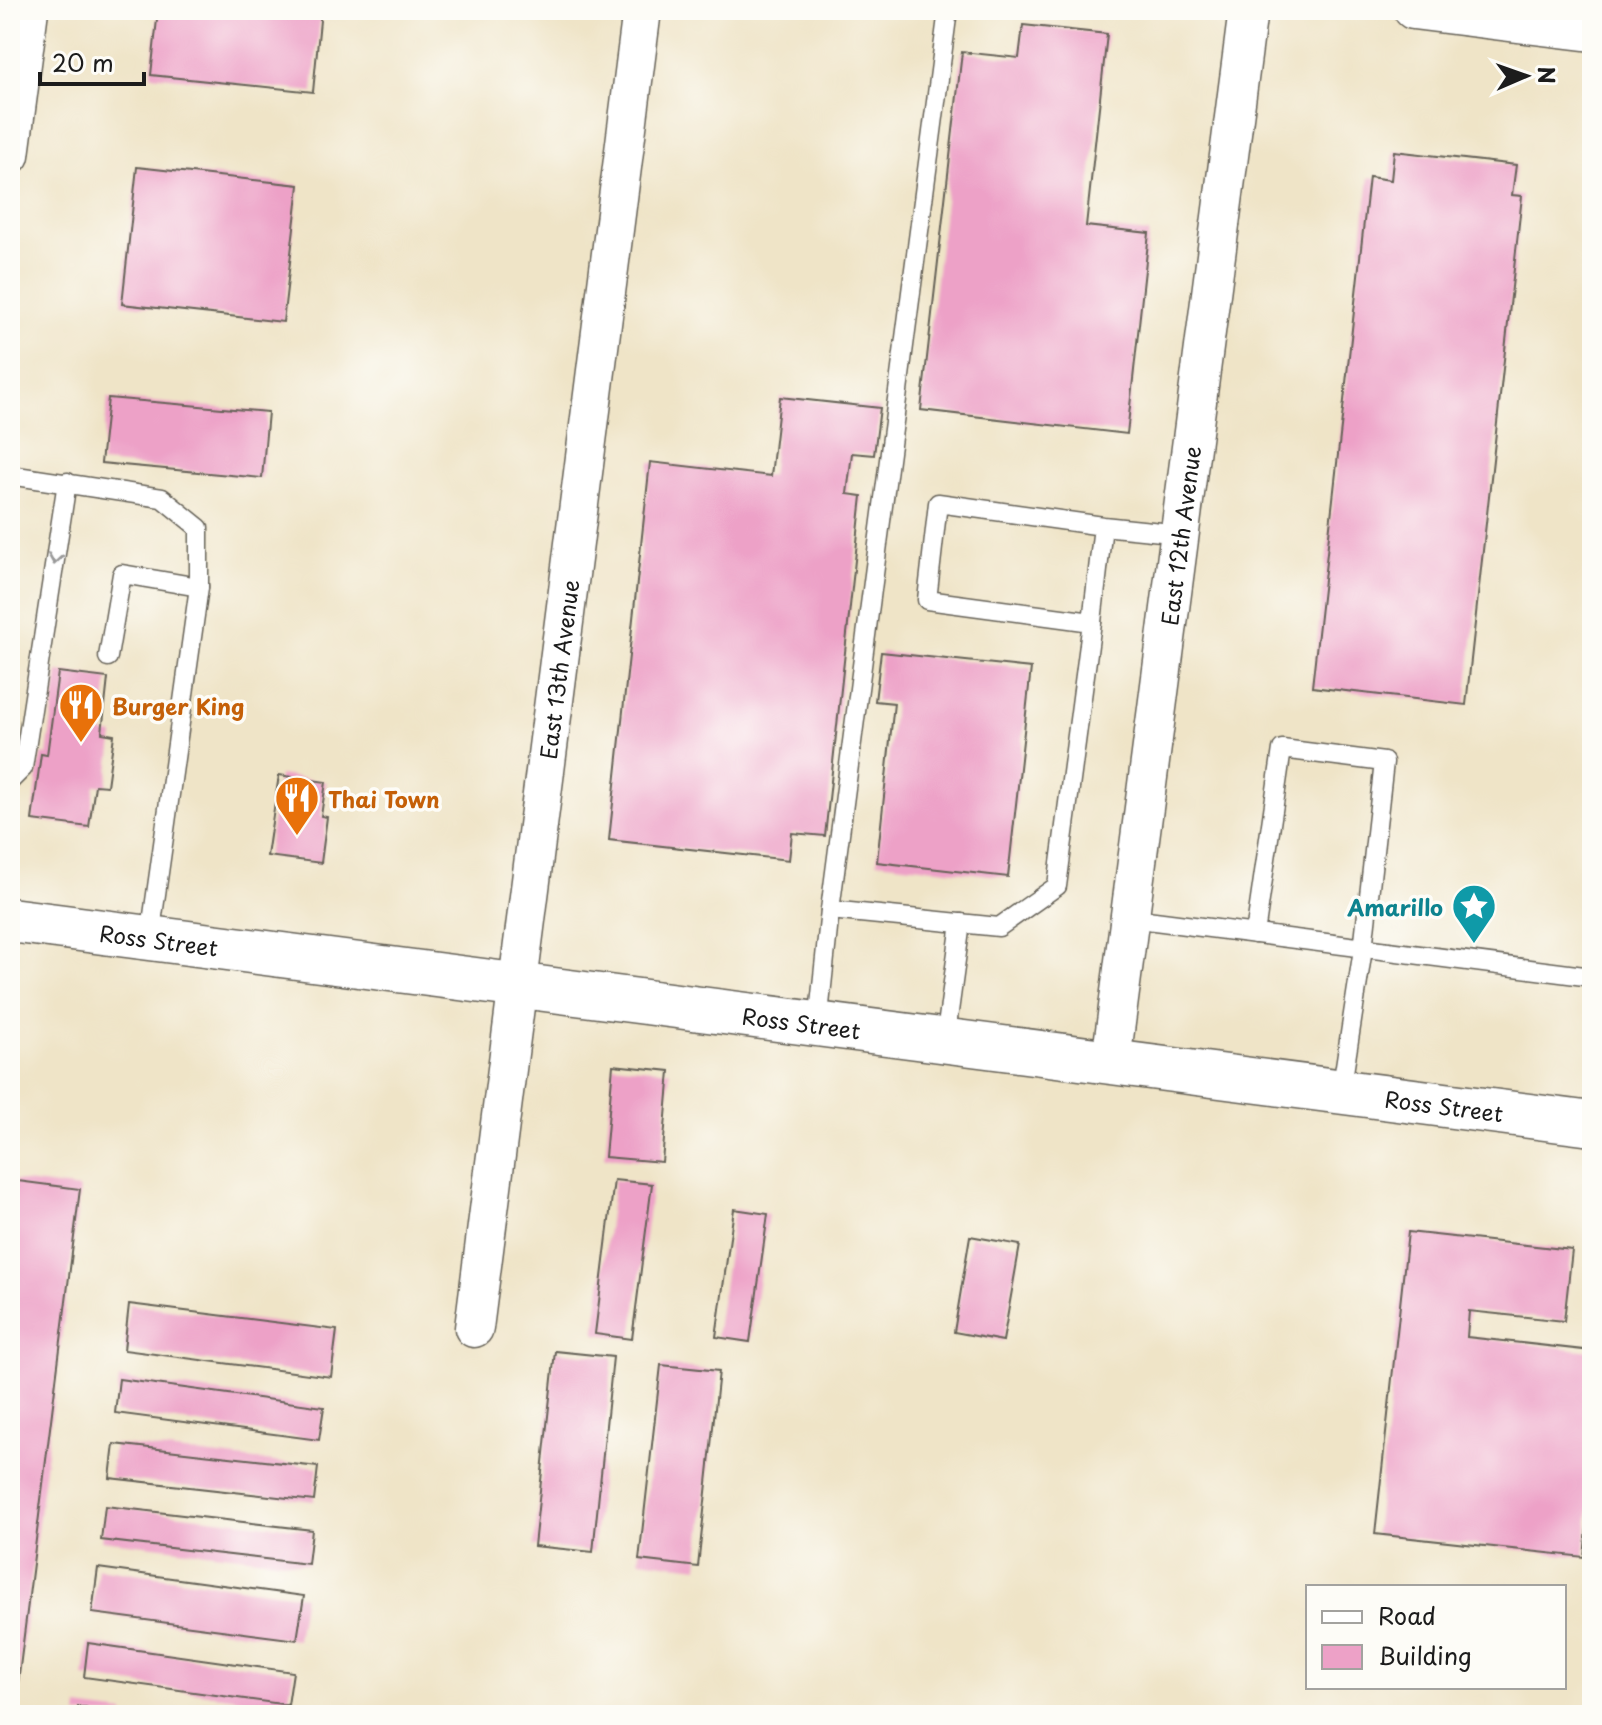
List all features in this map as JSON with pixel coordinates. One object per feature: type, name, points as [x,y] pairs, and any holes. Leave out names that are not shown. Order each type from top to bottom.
[{"type":"main road","name":"Ross Street","points":[[10,920],[1341,1092],[1591,1118]]},
{"type":"street","points":[[10,155],[29,10]]},
{"type":"street","name":"East 13th Avenue","points":[[474,1328],[642,10]]},
{"type":"street","name":"East 12th Avenue","points":[[1111,1061],[1248,10]]},
{"type":"street","points":[[1413,10],[1552,18],[1592,32]]},
{"type":"lane","points":[[818,1024],[830,910],[948,10]]},
{"type":"lane","points":[[10,475],[162,498],[199,528],[199,587],[150,937]]},
{"type":"lane","points":[[10,781],[23,768],[67,482]]},
{"type":"lane","points":[[1092,622],[927,600],[938,503],[1181,534]]},
{"type":"lane","points":[[830,910],[999,927],[1057,886],[1103,526]]},
{"type":"lane","points":[[108,657],[122,574],[199,587]]},
{"type":"lane","points":[[1255,934],[1282,749],[1384,762],[1363,949],[1341,1092]]},
{"type":"lane","points":[[1131,918],[1592,977]]},
{"type":"lane","points":[[945,1041],[961,923]]},
{"type":"building","points":[[158,10],[321,10],[313,92],[151,75]]},
{"type":"building","points":[[1023,25],[1107,34],[1086,226],[1149,233],[1127,434],[921,410],[962,52],[1019,58]]},
{"type":"building","points":[[1394,151],[1516,165],[1512,195],[1522,196],[1466,705],[1312,687],[1369,177],[1391,180]]},
{"type":"building","points":[[137,167],[299,185],[283,322],[122,304]]},
{"type":"building","points":[[780,397],[880,408],[874,455],[852,453],[847,494],[862,496],[825,836],[792,833],[789,860],[609,840],[650,462],[771,476]]},
{"type":"building","points":[[108,398],[268,412],[262,478],[101,463]]},
{"type":"building","points":[[881,652],[1031,668],[1008,877],[877,862],[894,703],[875,701]]},
{"type":"building","name":"Burger King","points":[[58,672],[108,678],[102,733],[114,735],[107,786],[95,785],[89,827],[32,820],[41,754],[47,755]]},
{"type":"building","name":"Thai Town","points":[[279,775],[326,782],[321,816],[327,817],[321,863],[267,856]]},
{"type":"building","points":[[613,1065],[670,1071],[662,1162],[605,1157]]},
{"type":"building","points":[[10,1180],[80,1189],[14,1715],[10,1715]]},
{"type":"building","points":[[614,1180],[652,1184],[632,1339],[595,1334]]},
{"type":"building","points":[[734,1209],[768,1214],[750,1342],[716,1337]]},
{"type":"building","points":[[1408,1232],[1572,1250],[1564,1321],[1469,1311],[1467,1337],[1592,1351],[1592,1479],[1584,1557],[1375,1534]]},
{"type":"building","points":[[970,1236],[1020,1245],[1003,1341],[954,1332]]},
{"type":"building","points":[[129,1304],[337,1330],[331,1377],[124,1350]]},
{"type":"building","points":[[555,1351],[613,1357],[593,1552],[534,1546]]},
{"type":"building","points":[[661,1365],[719,1371],[698,1567],[639,1560]]},
{"type":"building","points":[[119,1379],[324,1407],[319,1440],[115,1413]]},
{"type":"building","points":[[114,1444],[318,1467],[314,1501],[110,1478]]},
{"type":"building","points":[[105,1506],[312,1530],[308,1564],[101,1540]]},
{"type":"building","points":[[98,1568],[304,1596],[297,1640],[92,1613]]},
{"type":"building","points":[[88,1643],[293,1672],[288,1705],[84,1677]]},
{"type":"building","points":[[78,1707],[124,1713],[124,1715],[77,1715]]},
{"type":"place","name":"Burger King","points":[[81,744]]},
{"type":"place","name":"Thai Town","points":[[297,837]]},
{"type":"place","name":"Amarillo","points":[[1474,945]]}]
